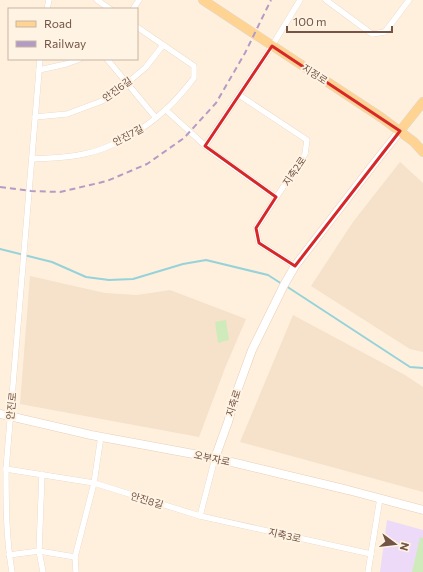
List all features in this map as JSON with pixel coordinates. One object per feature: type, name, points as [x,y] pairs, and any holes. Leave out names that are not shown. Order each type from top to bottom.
[{"type":"main road","name":"지정로","points":[[203,0],[382,118],[400,131],[423,152]]},
{"type":"main road","points":[[295,266],[423,102]]},
{"type":"main road","name":"지축로","points":[[215,458],[252,350],[278,295],[295,266]]},
{"type":"main road","name":"오부자로","points":[[0,414],[56,427],[215,458],[380,498],[423,510]]},
{"type":"street","points":[[97,0],[109,8]]},
{"type":"street","points":[[205,146],[272,46],[300,0]]},
{"type":"street","points":[[326,0],[372,34],[385,32],[410,0]]},
{"type":"street","points":[[138,29],[163,45]]},
{"type":"street","name":"안진7길","points":[[32,159],[60,158],[86,154],[115,143],[144,127],[166,110],[194,78],[194,66],[163,45]]},
{"type":"street","name":"안진6길","points":[[35,116],[67,114],[102,101],[126,84],[146,67],[163,45]]},
{"type":"street","points":[[32,159],[40,60]]},
{"type":"street","points":[[39,70],[77,60]]},
{"type":"street","points":[[108,60],[126,84],[156,118]]},
{"type":"street","name":"지축2로","points":[[239,95],[306,140],[306,154],[256,228],[259,243],[295,266]]},
{"type":"street","points":[[166,110],[205,146],[276,198]]},
{"type":"street","name":"안진로","points":[[12,572],[9,555],[6,510],[6,469],[32,159]]},
{"type":"street","points":[[76,572],[75,557],[94,483],[101,436]]},
{"type":"street","name":"지축로","points":[[200,516],[215,458]]},
{"type":"street","name":"안진8길","points":[[6,469],[94,483],[200,516]]},
{"type":"street","points":[[42,474],[39,551],[43,572]]},
{"type":"street","points":[[368,572],[380,498]]},
{"type":"street","name":"지축3로","points":[[200,516],[371,554]]},
{"type":"street","points":[[9,555],[39,551],[75,557]]},
{"type":"highlighted area","points":[[272,46],[400,131],[295,266],[259,243],[256,228],[276,197],[205,146]]},
{"type":"shaded area","points":[[400,162],[423,183],[423,352],[410,349],[311,286],[353,222]]},
{"type":"shaded area","points":[[30,276],[105,293],[137,295],[170,290],[246,319],[225,368],[199,437],[20,404]]},
{"type":"shaded area","points":[[293,315],[405,375],[423,387],[423,492],[240,442]]},
{"type":"shaded area","points":[[387,520],[423,530],[423,572],[380,572]]},
{"type":"green space","points":[[226,320],[229,340],[218,343],[215,322]]},
{"type":"green space","points":[[420,537],[423,538],[423,572],[412,572]]},
{"type":"waterway","points":[[0,249],[52,262],[86,277],[109,280],[133,279],[183,264],[206,260],[268,275],[282,284]]},
{"type":"waterway","points":[[286,286],[410,367],[423,368]]},
{"type":"railway","points":[[0,187],[31,191],[60,192],[107,181],[147,164],[184,138],[216,103],[245,53],[271,0]]}]
